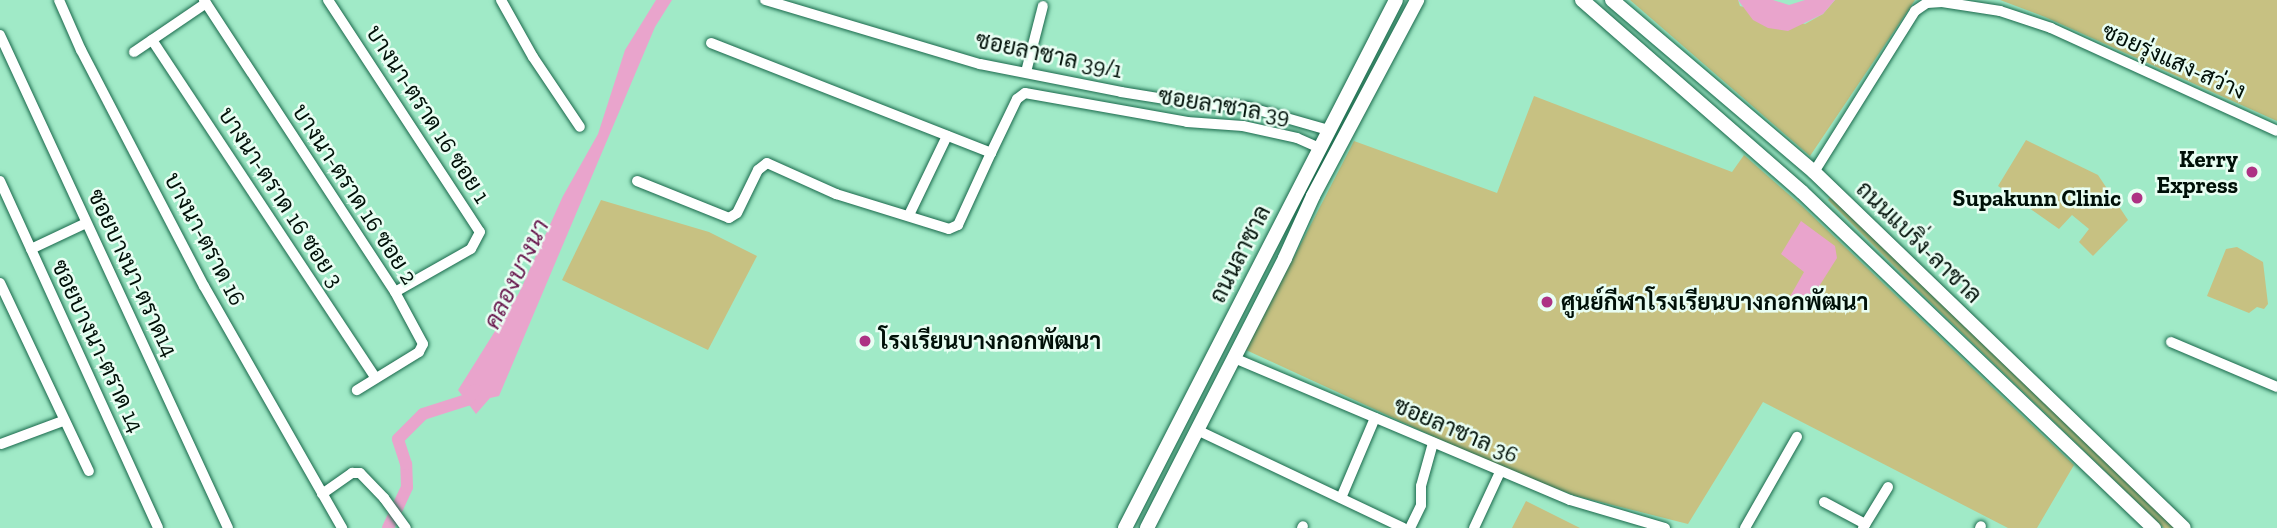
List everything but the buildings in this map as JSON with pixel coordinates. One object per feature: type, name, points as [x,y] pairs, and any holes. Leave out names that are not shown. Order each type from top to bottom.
[{"type":"street","name":"บางนา-ตราด 16","points":[[59,0],[81,50],[204,286],[342,528]]},
{"type":"street","name":"บางนา-ตราด 16 ซอย 1","points":[[328,0],[480,232],[471,249],[395,292]]},
{"type":"street","points":[[501,0],[533,57],[580,127]]},
{"type":"street","name":"ซอยลาซาล 39/1","points":[[765,0],[981,64],[1121,92],[1190,103],[1248,107],[1328,130]]},
{"type":"street","name":"ถนนลาซาล","points":[[1125,528],[1396,0]]},
{"type":"street","name":"ถนนลาซาล","points":[[1147,528],[1313,196],[1417,0]]},
{"type":"street","name":"ถนนแบริ่ง-ลาซาล","points":[[1582,0],[1812,202],[2154,528]]},
{"type":"street","name":"ถนนแบริ่ง-ลาซาล","points":[[1612,0],[1814,172],[2184,528]]},
{"type":"street","points":[[134,52],[205,2]]},
{"type":"street","name":"บางนา-ตราด 16 ซอย 2","points":[[205,2],[395,292],[423,345],[419,352],[357,390]]},
{"type":"street","name":"ซอยรุ่งแสง-สว่าง","points":[[1814,172],[1915,11],[1927,3],[1942,2],[2000,11],[2051,28],[2277,131]]},
{"type":"street","points":[[1026,72],[1043,6]]},
{"type":"street","name":"ซอยบางนา-ตราด14","points":[[0,35],[228,528]]},
{"type":"street","name":"บางนา-ตราด 16 ซอย 3","points":[[152,40],[376,378]]},
{"type":"street","points":[[711,43],[991,153]]},
{"type":"street","name":"ซอยลาซาล 39","points":[[637,181],[729,218],[737,213],[758,170],[768,163],[836,194],[954,229],[1017,99],[1026,93],[1187,122],[1243,126],[1297,138],[1320,148]]},
{"type":"street","points":[[908,215],[947,136]]},
{"type":"street","name":"ซอยบางนา-ตราด 14","points":[[0,181],[158,528]]},
{"type":"street","points":[[1812,202],[1827,185]]},
{"type":"street","points":[[1299,188],[1313,196]]},
{"type":"street","points":[[31,249],[86,223]]},
{"type":"street","points":[[0,283],[63,421],[89,471]]},
{"type":"street","points":[[2171,342],[2277,387]]},
{"type":"street","points":[[1217,350],[1234,358]]},
{"type":"street","name":"ซอยลาซาล 36","points":[[1234,358],[1570,500],[1665,528]]},
{"type":"street","points":[[1341,498],[1375,418]]},
{"type":"street","points":[[1,444],[63,421]]},
{"type":"street","points":[[1198,430],[1403,528]]},
{"type":"street","points":[[1745,528],[1797,437]]},
{"type":"street","points":[[1410,528],[1421,505],[1421,486],[1433,443]]},
{"type":"street","points":[[322,494],[354,472],[362,474],[406,528]]},
{"type":"street","points":[[1474,528],[1500,472]]},
{"type":"street","points":[[1824,502],[1864,526],[1888,487]]},
{"type":"shaded area","points":[[656,0],[672,0],[655,27],[499,396],[490,398],[476,414],[458,390],[519,293],[563,196],[598,134],[625,50]]},
{"type":"shaded area","points":[[1630,0],[1738,0],[1740,6],[1805,24],[1823,14],[1835,0],[1915,0],[1810,156]]},
{"type":"shaded area","points":[[1738,0],[1773,0],[1789,5],[1805,0],[1835,0],[1823,14],[1788,31],[1768,28],[1753,20]]},
{"type":"shaded area","points":[[2000,0],[2277,0],[2277,121],[2045,17]]},
{"type":"shaded area","name":"ศูนย์กีฬาโรงเรียนบางกอกพัฒนา","points":[[1534,96],[1732,172],[1744,155],[1802,206],[2074,465],[2037,528],[2008,528],[1763,402],[1688,524],[1573,495],[1502,468],[1246,350],[1354,141],[1497,193]]},
{"type":"shaded area","points":[[2026,140],[2098,175],[2128,220],[2093,256],[2079,242],[2089,229],[2072,215],[2059,229],[1998,186]]},
{"type":"shaded area","points":[[1830,197],[2176,528],[2164,528],[1920,292],[1828,200]]},
{"type":"shaded area","points":[[601,200],[709,232],[757,256],[708,350],[562,280]]},
{"type":"shaded area","points":[[1801,221],[1835,246],[1837,258],[1804,310],[1788,300],[1804,272],[1781,254]]},
{"type":"shaded area","points":[[2237,247],[2263,262],[2268,304],[2264,309],[2257,307],[2249,313],[2207,296],[2226,249]]},
{"type":"shaded area","points":[[1526,501],[1580,528],[1512,528]]},
{"type":"waterway","name":"คลองบางนา","points":[[388,528],[407,487],[406,464],[398,439],[423,414],[467,400],[475,390]]},
{"type":"place","name":"Kerry Express","points":[[2252,172]]},
{"type":"place","name":"Supakunn Clinic","points":[[2137,198]]},
{"type":"place","name":"ศูนย์กีฬาโรงเรียนบางกอกพัฒนา","points":[[1547,302]]},
{"type":"place","name":"โรงเรียนบางกอกพัฒนา","points":[[865,341]]}]
